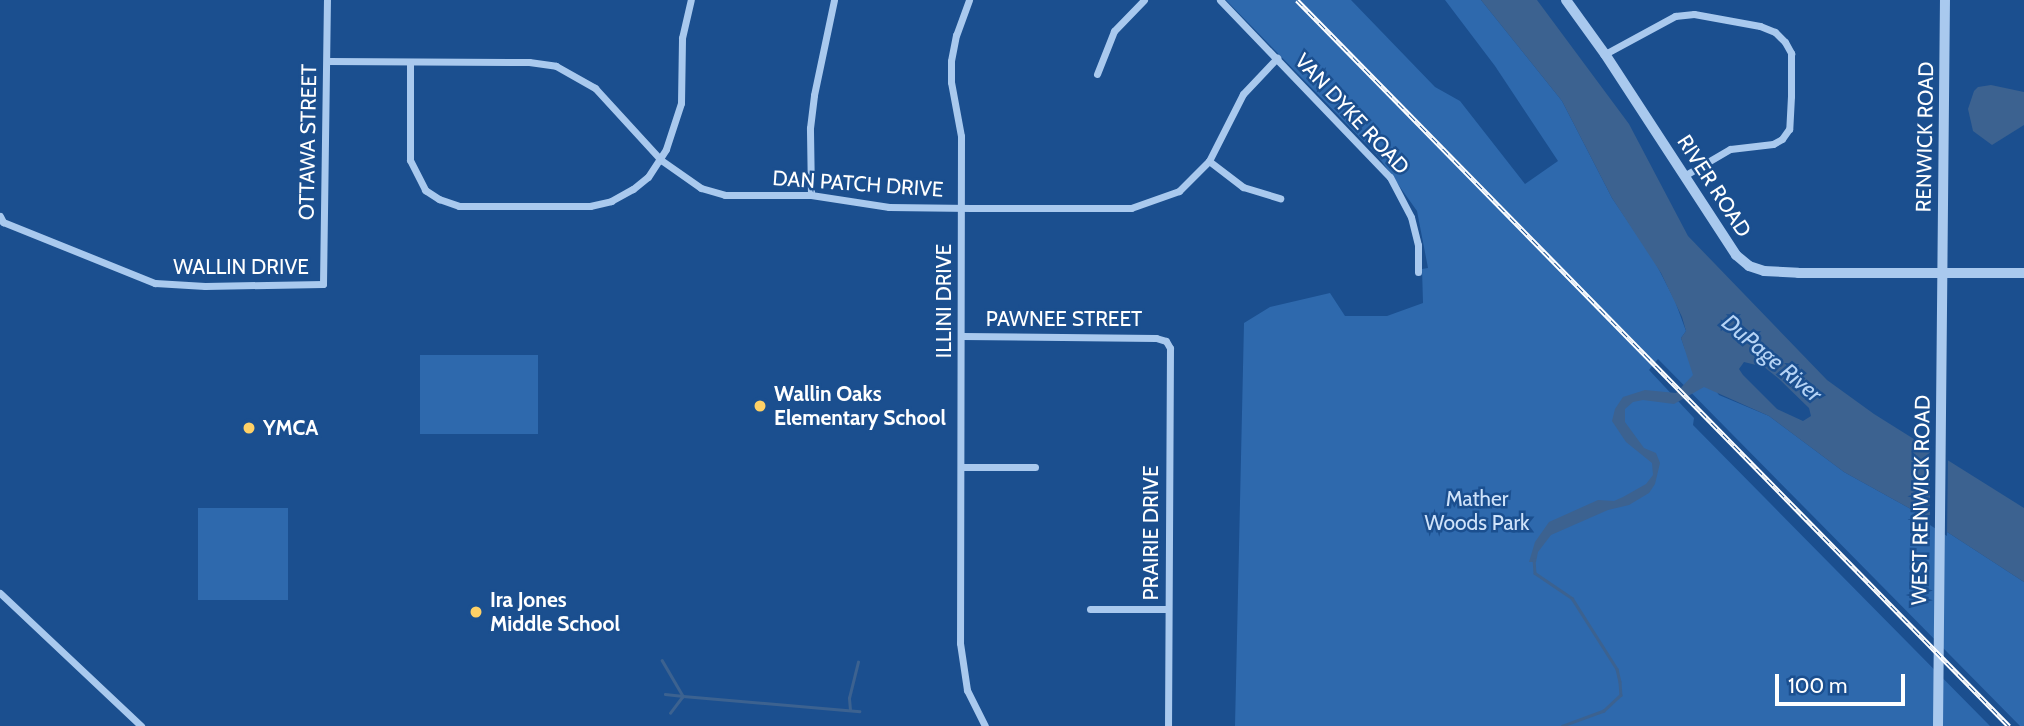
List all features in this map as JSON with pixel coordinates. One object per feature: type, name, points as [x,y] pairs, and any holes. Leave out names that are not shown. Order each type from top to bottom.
[{"type":"street","name":"OTTAWA STREET","points":[[323,284],[327,0]]},
{"type":"street","points":[[410,63],[410,160],[425,190],[439,199],[459,206],[590,206],[611,201],[633,189],[661,160],[677,122],[682,38],[691,0]]},
{"type":"street","points":[[811,195],[813,106],[834,0]]},
{"type":"street","name":"ILLINI DRIVE","points":[[969,0],[956,35],[951,61],[951,82],[961,136],[961,666],[975,711],[985,726]]},
{"type":"street","points":[[1097,74],[1114,31],[1144,0]]},
{"type":"street","name":"VAN DYKE ROAD","points":[[1220,0],[1390,177],[1411,217],[1418,245],[1418,272]]},
{"type":"street","name":"RIVER ROAD","points":[[1566,0],[1605,54],[1736,255],[1749,266],[1780,272],[2024,272]]},
{"type":"street","name":"RENWICK ROAD","points":[[1943,274],[1945,0]]},
{"type":"street","points":[[1605,54],[1675,16],[1694,14],[1760,26],[1775,32],[1786,42],[1791,53],[1791,96],[1789,129],[1782,139],[1773,144],[1730,149],[1684,176]]},
{"type":"street","name":"DAN PATCH DRIVE","points":[[327,61],[529,62],[556,66],[595,88],[661,160],[701,188],[724,195],[811,195],[890,207],[1132,208],[1179,191],[1209,160],[1242,94],[1277,58]]},
{"type":"street","points":[[1209,160],[1243,187],[1280,198]]},
{"type":"street","name":"WALLIN DRIVE","points":[[1,223],[155,283],[205,286],[323,284]]},
{"type":"street","name":"WEST RENWICK ROAD","points":[[1938,726],[1943,274]]},
{"type":"street","name":"PAWNEE STREET","points":[[962,336],[1156,338],[1166,341]]},
{"type":"street","name":"PRAIRIE DRIVE","points":[[1166,341],[1170,348],[1168,726]]},
{"type":"street","points":[[961,467],[1035,467]]},
{"type":"street","points":[[0,593],[141,726]]},
{"type":"street","points":[[1090,609],[1168,609]]},
{"type":"green space","name":"Mather Woods Park","points":[[1226,0],[1351,0],[1435,87],[1460,101],[1525,184],[1558,161],[1495,66],[1445,0],[1481,0],[1562,101],[1612,198],[1654,260],[1675,301],[1686,331],[1681,338],[1685,349],[1719,395],[1769,416],[1844,472],[1918,513],[2024,582],[2024,726],[2020,726],[1658,359],[1649,370],[1694,418],[1693,425],[1990,726],[1235,726],[1244,323],[1270,307],[1330,293],[1345,316],[1387,316],[1423,303],[1422,269],[1428,268],[1417,211],[1378,156]]},
{"type":"green space","points":[[420,355],[538,355],[538,434],[420,434]]},
{"type":"green space","points":[[198,508],[288,508],[288,600],[198,600]]},
{"type":"water","name":"DuPage River","points":[[1481,0],[1537,0],[1629,124],[1688,236],[1827,380],[1874,414],[2024,508],[2024,582],[1918,513],[1844,472],[1769,416],[1704,387],[1674,404],[1643,400],[1633,402],[1625,409],[1625,422],[1644,448],[1656,453],[1660,463],[1655,484],[1649,493],[1629,505],[1608,510],[1551,535],[1538,552],[1536,562],[1529,562],[1535,542],[1549,522],[1598,500],[1614,501],[1623,497],[1646,484],[1653,475],[1652,463],[1626,442],[1612,421],[1615,409],[1623,397],[1645,390],[1676,393],[1693,375],[1681,338],[1686,331],[1682,317],[1661,273],[1612,198],[1562,101]],"holes":[[[1744,362],[1764,367],[1809,408],[1811,416],[1803,421],[1777,409],[1739,369]]]},
{"type":"water","points":[[1991,85],[2024,92],[2024,125],[1992,145],[1973,131],[1968,109],[1974,91],[1978,87]]},
{"type":"pier","points":[[1930,446],[1948,457],[1947,536],[1930,525]]},
{"type":"waterway","points":[[1534,559],[1535,573],[1572,598],[1617,669],[1620,682],[1621,695],[1604,711],[1563,726]]},
{"type":"waterway","points":[[662,660],[683,696],[859,711]]},
{"type":"waterway","points":[[850,710],[849,698],[858,662]]},
{"type":"waterway","points":[[665,694],[683,696]]},
{"type":"waterway","points":[[670,713],[683,696]]},
{"type":"railway","points":[[1297,0],[2009,726]]},
{"type":"place","name":"Wallin Oaks Elementary School","points":[[760,406]]},
{"type":"place","name":"YMCA","points":[[249,428]]},
{"type":"place","name":"Ira Jones Middle School","points":[[476,612]]}]
